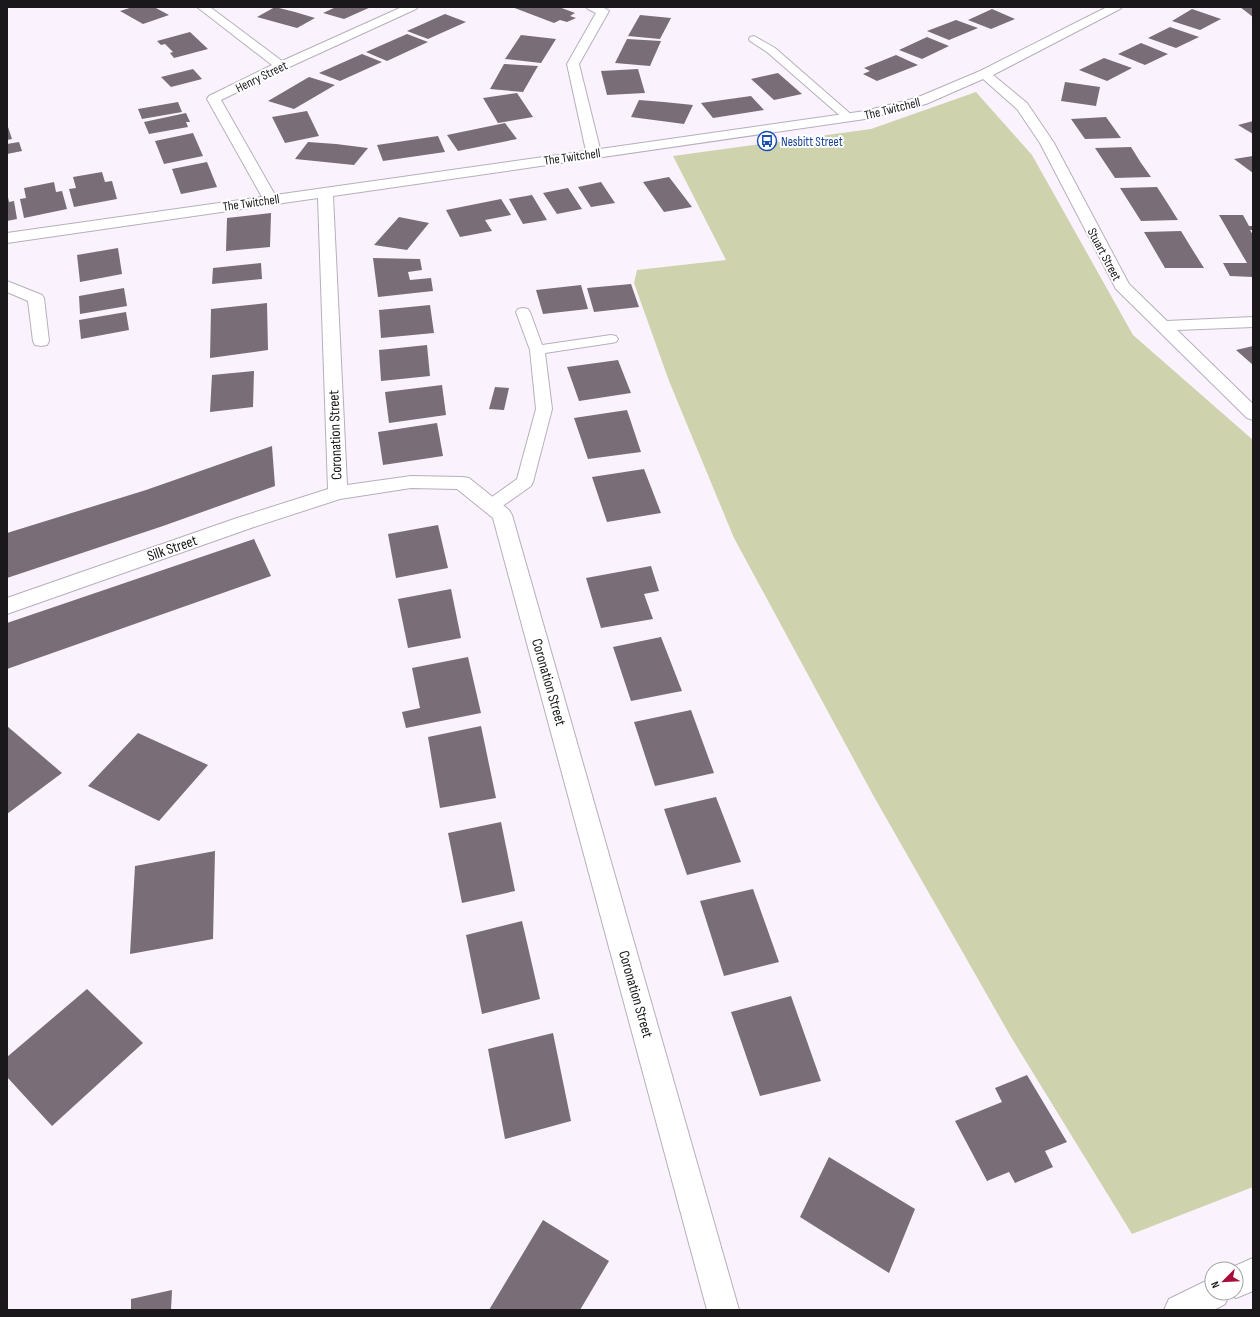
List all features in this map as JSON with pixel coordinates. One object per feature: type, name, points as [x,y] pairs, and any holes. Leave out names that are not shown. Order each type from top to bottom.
[{"type":"street","points":[[203,7],[280,66]]},
{"type":"street","name":"Henry Street","points":[[270,199],[214,99],[280,66],[412,7]]},
{"type":"street","points":[[592,7],[603,11],[573,64],[594,153]]},
{"type":"street","name":"The Twitchell","points":[[7,238],[270,199],[865,115],[921,101],[985,74],[1116,7]]},
{"type":"street","name":"Stuart Street","points":[[985,74],[1022,106],[1047,143],[1122,286],[1253,414]]},
{"type":"street","name":"Coronation Street","points":[[326,192],[338,493],[411,482],[462,483],[502,515],[723,1310]]},
{"type":"street","points":[[7,286],[36,298],[41,341]]},
{"type":"street","points":[[1163,326],[1253,322]]},
{"type":"street","name":"Silk Street","points":[[7,606],[244,523],[338,493]]},
{"type":"street","points":[[1180,1310],[1204,1298]]},
{"type":"lane","points":[[754,39],[771,50],[849,118]]},
{"type":"lane","points":[[491,506],[525,482],[544,409],[538,350],[523,312]]},
{"type":"lane","points":[[538,350],[611,339]]},
{"type":"green space","points":[[976,92],[1032,155],[1133,335],[1253,440],[1253,1187],[1132,1234],[1011,1037],[873,795],[734,538],[669,381],[634,283],[637,270],[726,260],[673,156],[871,129]]},
{"type":"building","points":[[133,7],[154,7],[169,15],[143,24],[120,11]]},
{"type":"building","points":[[275,7],[315,18],[297,28],[257,17]]},
{"type":"building","points":[[336,7],[371,7],[344,19],[323,13]]},
{"type":"building","points":[[512,7],[559,7],[575,13],[570,16],[576,18],[567,22],[560,20],[554,23]]},
{"type":"building","points":[[1240,7],[1253,7],[1253,17]]},
{"type":"building","points":[[992,9],[1015,19],[991,29],[968,20]]},
{"type":"building","points":[[1192,9],[1221,19],[1200,30],[1172,21]]},
{"type":"building","points":[[445,14],[466,22],[428,39],[407,31]]},
{"type":"building","points":[[640,15],[671,18],[660,39],[628,36]]},
{"type":"building","points":[[956,20],[978,28],[949,40],[927,31]]},
{"type":"building","points":[[1170,27],[1199,37],[1176,48],[1148,38]]},
{"type":"building","points":[[190,32],[208,49],[174,58],[170,53],[173,52],[165,44],[161,45],[157,41]]},
{"type":"building","points":[[407,34],[428,42],[387,61],[366,52]]},
{"type":"building","points":[[521,35],[556,39],[541,63],[505,59]]},
{"type":"building","points":[[927,37],[949,46],[922,59],[899,50]]},
{"type":"building","points":[[627,39],[661,41],[650,66],[615,63]]},
{"type":"building","points":[[1141,43],[1168,54],[1145,65],[1118,54]]},
{"type":"building","points":[[362,54],[382,62],[340,81],[319,73]]},
{"type":"building","points":[[896,55],[918,65],[877,81],[863,74],[870,71],[864,68]]},
{"type":"building","points":[[1104,58],[1132,68],[1107,81],[1079,70]]},
{"type":"building","points":[[504,64],[538,66],[523,92],[490,89]]},
{"type":"building","points":[[193,69],[202,79],[171,87],[161,77]]},
{"type":"building","points":[[638,69],[645,93],[607,95],[601,71]]},
{"type":"building","points":[[778,73],[802,94],[774,100],[751,79]]},
{"type":"building","points":[[309,77],[335,85],[294,109],[268,101]]},
{"type":"building","points":[[1065,82],[1100,87],[1096,106],[1061,101]]},
{"type":"building","points":[[517,93],[533,117],[498,123],[483,98]]},
{"type":"building","points":[[751,96],[764,110],[713,118],[701,103]]},
{"type":"building","points":[[639,100],[693,105],[684,124],[631,117]]},
{"type":"building","points":[[178,102],[182,112],[142,119],[138,109]]},
{"type":"building","points":[[307,111],[319,136],[285,143],[272,117]]},
{"type":"building","points":[[186,113],[190,122],[186,122],[188,127],[149,134],[144,122]]},
{"type":"building","points":[[1106,117],[1121,138],[1085,139],[1071,119]]},
{"type":"building","points":[[1253,121],[1253,134],[1238,125]]},
{"type":"building","points":[[505,123],[517,139],[458,151],[447,135]]},
{"type":"building","points":[[7,124],[12,139],[7,140]]},
{"type":"building","points":[[193,133],[203,156],[164,164],[155,141]]},
{"type":"building","points":[[438,136],[445,152],[383,161],[377,145]]},
{"type":"building","points":[[19,142],[22,151],[7,154],[7,144]]},
{"type":"building","points":[[308,142],[368,148],[354,165],[295,159]]},
{"type":"building","points":[[1131,147],[1151,177],[1115,178],[1095,148]]},
{"type":"building","points":[[1253,156],[1253,173],[1234,159]]},
{"type":"building","points":[[207,162],[217,187],[181,194],[172,169]]},
{"type":"building","points":[[102,172],[105,182],[112,181],[117,199],[74,207],[69,189],[76,188],[73,177]]},
{"type":"building","points":[[669,177],[692,207],[664,212],[643,182]]},
{"type":"building","points":[[54,182],[56,192],[62,191],[67,209],[24,218],[20,199],[26,198],[24,188]]},
{"type":"building","points":[[601,182],[615,203],[591,207],[578,187]]},
{"type":"building","points":[[1157,187],[1178,220],[1141,221],[1120,188]]},
{"type":"building","points":[[568,188],[582,209],[557,214],[543,193]]},
{"type":"building","points":[[7,192],[9,202],[14,201],[17,219],[7,221]]},
{"type":"building","points":[[532,195],[547,220],[523,224],[509,199]]},
{"type":"building","points":[[501,199],[511,215],[485,220],[492,231],[460,237],[446,210]]},
{"type":"building","points":[[271,213],[270,247],[226,251],[227,218]]},
{"type":"building","points":[[1219,215],[1243,215],[1249,226],[1253,226],[1253,230],[1250,230],[1253,235],[1253,277],[1230,276],[1223,263],[1247,263]]},
{"type":"building","points":[[399,217],[429,223],[407,250],[374,245]]},
{"type":"building","points":[[1181,231],[1204,268],[1165,268],[1144,232]]},
{"type":"building","points":[[118,248],[122,274],[80,282],[77,255]]},
{"type":"building","points":[[373,258],[420,259],[422,270],[408,272],[410,280],[431,278],[433,291],[378,297]]},
{"type":"building","points":[[261,263],[262,279],[212,284],[213,268]]},
{"type":"building","points":[[631,284],[639,307],[594,312],[587,288]]},
{"type":"building","points":[[581,285],[588,309],[543,314],[536,290]]},
{"type":"building","points":[[124,288],[127,306],[80,314],[79,296]]},
{"type":"building","points":[[267,303],[268,350],[210,358],[211,309]]},
{"type":"building","points":[[430,305],[434,333],[381,338],[379,310]]},
{"type":"building","points":[[126,312],[129,330],[81,339],[79,320]]},
{"type":"building","points":[[427,345],[430,376],[381,381],[379,350]]},
{"type":"building","points":[[1253,346],[1253,365],[1236,350]]},
{"type":"building","points":[[618,360],[631,393],[579,401],[567,367]]},
{"type":"building","points":[[254,371],[253,407],[210,412],[212,375]]},
{"type":"building","points":[[442,385],[446,415],[389,423],[385,392]]},
{"type":"building","points":[[495,387],[509,388],[504,410],[489,409]]},
{"type":"building","points":[[627,410],[641,452],[588,459],[574,418]]},
{"type":"building","points":[[437,423],[443,456],[383,465],[378,432]]},
{"type":"building","points":[[272,446],[275,486],[163,526],[7,578],[7,533],[146,490]]},
{"type":"building","points":[[644,469],[661,513],[607,522],[592,477]]},
{"type":"building","points":[[438,525],[448,568],[396,578],[388,534]]},
{"type":"building","points":[[254,539],[271,576],[7,669],[7,623]]},
{"type":"building","points":[[651,566],[659,591],[644,594],[653,619],[601,628],[586,578]]},
{"type":"building","points":[[451,589],[461,638],[408,648],[398,599]]},
{"type":"building","points":[[661,637],[682,691],[631,701],[613,647]]},
{"type":"building","points":[[468,657],[481,713],[406,728],[402,712],[420,708],[412,668]]},
{"type":"building","points":[[691,710],[714,773],[655,786],[634,722]]},
{"type":"building","points":[[7,726],[62,773],[7,814]]},
{"type":"building","points":[[481,726],[496,798],[440,808],[428,737]]},
{"type":"building","points":[[138,733],[208,765],[159,821],[88,786]]},
{"type":"building","points":[[716,797],[741,862],[687,875],[664,809]]},
{"type":"building","points":[[501,822],[515,891],[462,903],[448,833]]},
{"type":"building","points":[[215,851],[213,939],[130,954],[135,866]]},
{"type":"building","points":[[753,889],[779,962],[724,976],[700,901]]},
{"type":"building","points":[[522,921],[540,999],[482,1014],[466,935]]},
{"type":"building","points":[[87,989],[143,1043],[52,1126],[7,1077],[7,1057]]},
{"type":"building","points":[[791,996],[821,1081],[760,1096],[731,1012]]},
{"type":"building","points":[[553,1033],[571,1121],[505,1139],[488,1049]]},
{"type":"building","points":[[1027,1075],[1067,1142],[1045,1151],[1053,1167],[1015,1183],[1009,1172],[987,1181],[955,1121],[1002,1102],[995,1088]]},
{"type":"building","points":[[829,1157],[915,1209],[889,1273],[800,1217]]},
{"type":"building","points":[[543,1220],[609,1261],[580,1310],[489,1310]]},
{"type":"building","points":[[172,1290],[171,1310],[131,1310],[131,1299]]},
{"type":"place","name":"Nesbitt Street","points":[[767,141]]}]
